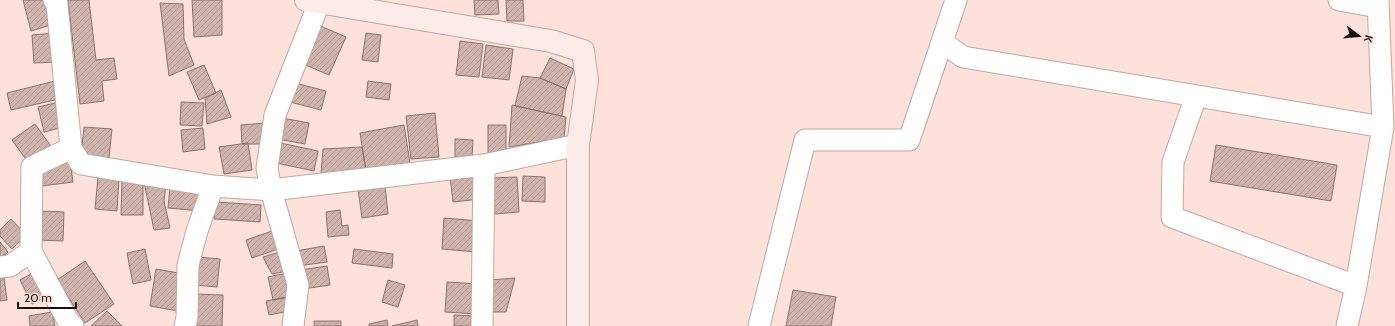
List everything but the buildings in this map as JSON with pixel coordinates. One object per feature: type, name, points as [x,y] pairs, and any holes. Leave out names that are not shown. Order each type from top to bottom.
[{"type":"street","points":[[54,0],[57,4],[72,148],[81,164],[213,186],[271,190],[484,165],[578,146]]},
{"type":"street","points":[[759,326],[805,140],[909,140],[956,0]]},
{"type":"street","points":[[1339,0],[1378,3],[1383,127],[1356,286],[1347,326]]},
{"type":"street","points":[[293,326],[298,285],[271,190],[267,168],[275,115],[313,1],[551,41],[583,51],[587,80],[578,146],[578,326]]},
{"type":"street","points":[[942,42],[963,58],[1383,127]]},
{"type":"street","points":[[1196,96],[1173,162],[1172,217],[1356,286]]},
{"type":"street","points":[[72,148],[32,167],[31,251],[68,321],[73,326]]},
{"type":"street","points":[[482,326],[484,165]]},
{"type":"street","points":[[185,326],[187,317],[188,265],[197,231],[213,186]]},
{"type":"street","points":[[0,267],[10,266],[31,251]]}]
